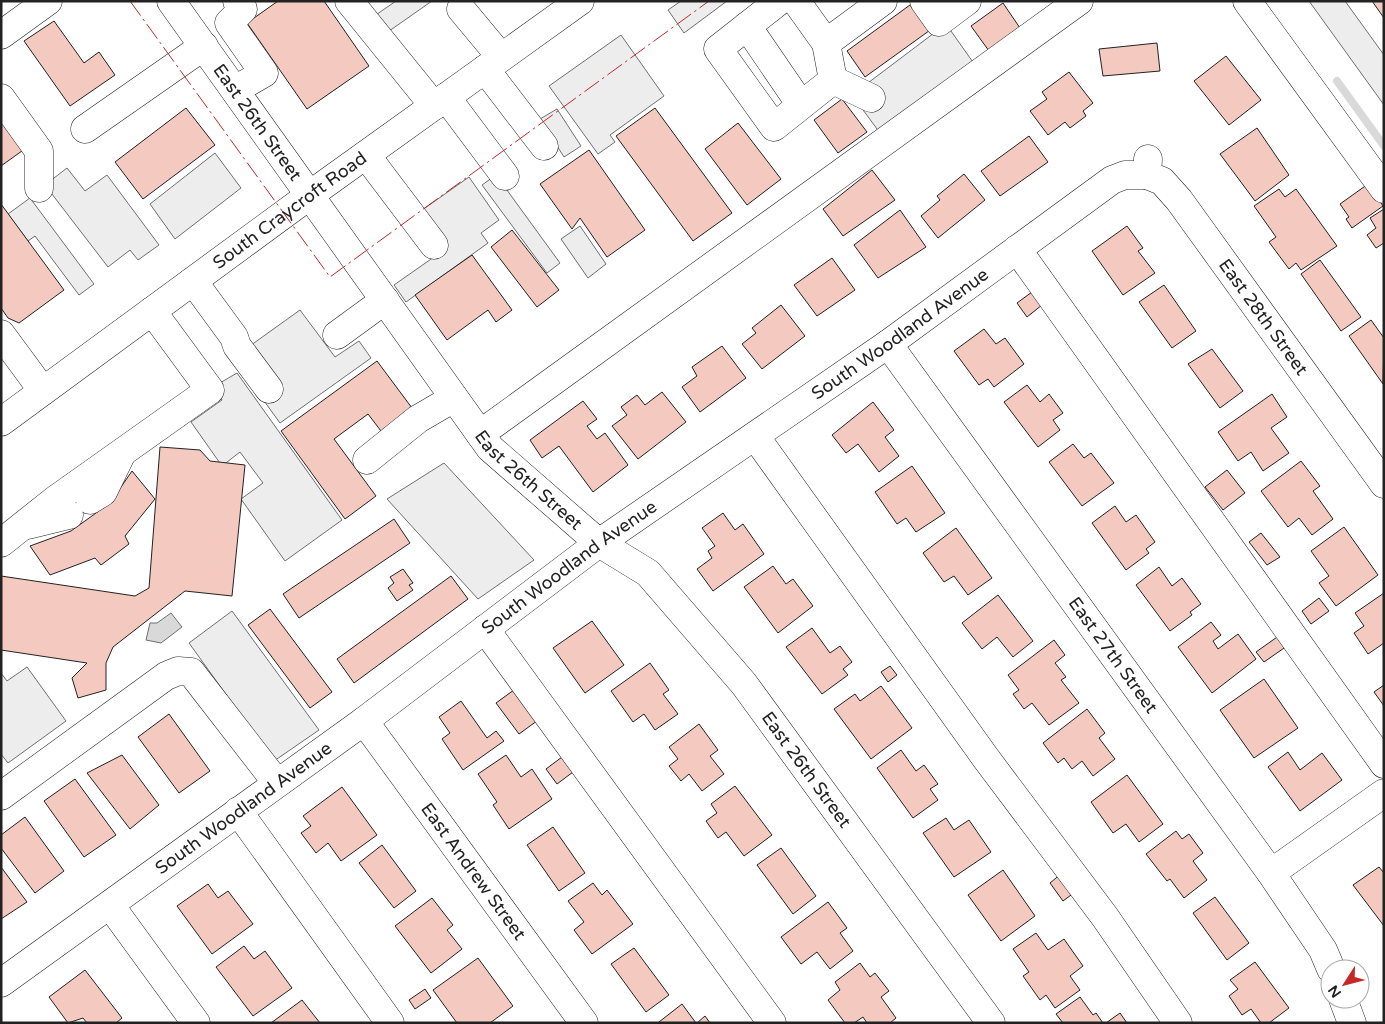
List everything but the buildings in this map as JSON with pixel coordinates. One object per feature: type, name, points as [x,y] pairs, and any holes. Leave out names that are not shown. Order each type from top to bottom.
[{"type":"street","points":[[1,35],[48,1]]},
{"type":"street","name":"East 26th Street","points":[[172,1],[490,448],[599,543],[648,573],[744,684],[991,1023]]},
{"type":"street","points":[[236,90],[264,73],[229,23],[243,9],[237,1]]},
{"type":"street","points":[[348,1],[440,101],[505,176]]},
{"type":"street","name":"South Craycroft Road","points":[[1,422],[311,194],[580,1]]},
{"type":"street","points":[[779,1],[718,49],[774,127],[833,80]]},
{"type":"street","points":[[796,1],[826,43],[833,80]]},
{"type":"street","points":[[826,43],[883,1]]},
{"type":"street","points":[[480,434],[1079,1]]},
{"type":"street","points":[[1247,1],[1384,189]]},
{"type":"street","points":[[938,20],[965,2]]},
{"type":"street","points":[[461,9],[544,146]]},
{"type":"street","points":[[747,26],[801,105]]},
{"type":"street","points":[[85,129],[204,46]]},
{"type":"street","points":[[833,80],[871,98]]},
{"type":"street","points":[[1,98],[39,151],[39,188]]},
{"type":"street","points":[[366,155],[434,245]]},
{"type":"street","name":"South Woodland Avenue","points":[[1,983],[364,720],[599,543],[888,344],[1112,180],[1148,166]]},
{"type":"street","name":"East 28th Street","points":[[1148,166],[1179,200],[1384,484]]},
{"type":"street","points":[[1017,249],[1384,764]]},
{"type":"street","points":[[193,281],[234,337],[237,346],[270,389]]},
{"type":"street","points":[[337,336],[385,300]]},
{"type":"street","points":[[11,535],[122,452],[210,390],[152,311]]},
{"type":"street","points":[[1,334],[44,391]]},
{"type":"street","name":"East 27th Street","points":[[888,344],[1271,873],[1323,950],[1327,959]]},
{"type":"street","points":[[367,460],[418,420],[454,398]]},
{"type":"street","points":[[755,436],[980,749],[1105,917],[1178,1023]]},
{"type":"street","points":[[11,535],[80,508],[103,492],[122,452]]},
{"type":"street","points":[[486,629],[772,1023]]},
{"type":"street","points":[[1,796],[166,676],[178,671],[191,672],[277,783]]},
{"type":"street","name":"East Andrew Street","points":[[364,720],[584,1023]]},
{"type":"street","points":[[1271,873],[1384,793]]},
{"type":"street","points":[[238,811],[390,1023]]},
{"type":"street","points":[[110,904],[196,1023]]},
{"type":"street","points":[[1347,1009],[1352,1023]]},
{"type":"shaded area","points":[[396,1],[432,1],[382,36],[370,19]]},
{"type":"shaded area","points":[[681,1],[727,1],[684,33],[668,10]]},
{"type":"shaded area","points":[[1309,1],[1345,1],[1384,55],[1384,105]]},
{"type":"shaded area","points":[[946,24],[975,65],[880,133],[852,95]]},
{"type":"shaded area","points":[[621,35],[664,96],[610,135],[615,142],[598,154],[549,86]]},
{"type":"shaded area","points":[[557,109],[581,146],[564,157],[540,119]]},
{"type":"shaded area","points":[[215,153],[241,188],[175,239],[150,204]]},
{"type":"shaded area","points":[[67,168],[85,191],[107,175],[159,245],[138,260],[130,250],[108,267],[45,185]]},
{"type":"shaded area","points":[[496,175],[560,263],[547,273],[482,185]]},
{"type":"shaded area","points":[[469,177],[499,220],[481,233],[488,243],[406,302],[394,285],[444,250],[418,213]]},
{"type":"shaded area","points":[[30,198],[94,284],[79,295],[35,236],[28,241],[8,214]]},
{"type":"shaded area","points":[[580,226],[606,264],[588,278],[561,239]]},
{"type":"shaded area","points":[[300,310],[335,357],[359,341],[371,358],[280,423],[233,358]]},
{"type":"shaded area","points":[[237,373],[342,520],[285,561],[241,499],[263,483],[240,452],[222,466],[191,422],[222,400],[213,387]]},
{"type":"shaded area","points":[[444,463],[534,560],[478,599],[387,499]]},
{"type":"shaded area","points":[[232,611],[319,730],[274,761],[189,643]]},
{"type":"shaded area","points":[[171,613],[182,627],[161,643],[146,640],[150,623],[157,623]]},
{"type":"shaded area","points":[[27,667],[66,721],[8,763],[1,754],[1,673],[7,681]]},
{"type":"waterway","points":[[1337,81],[1384,146]]},
{"type":"power","points":[[130,1],[330,277],[709,1]]}]
